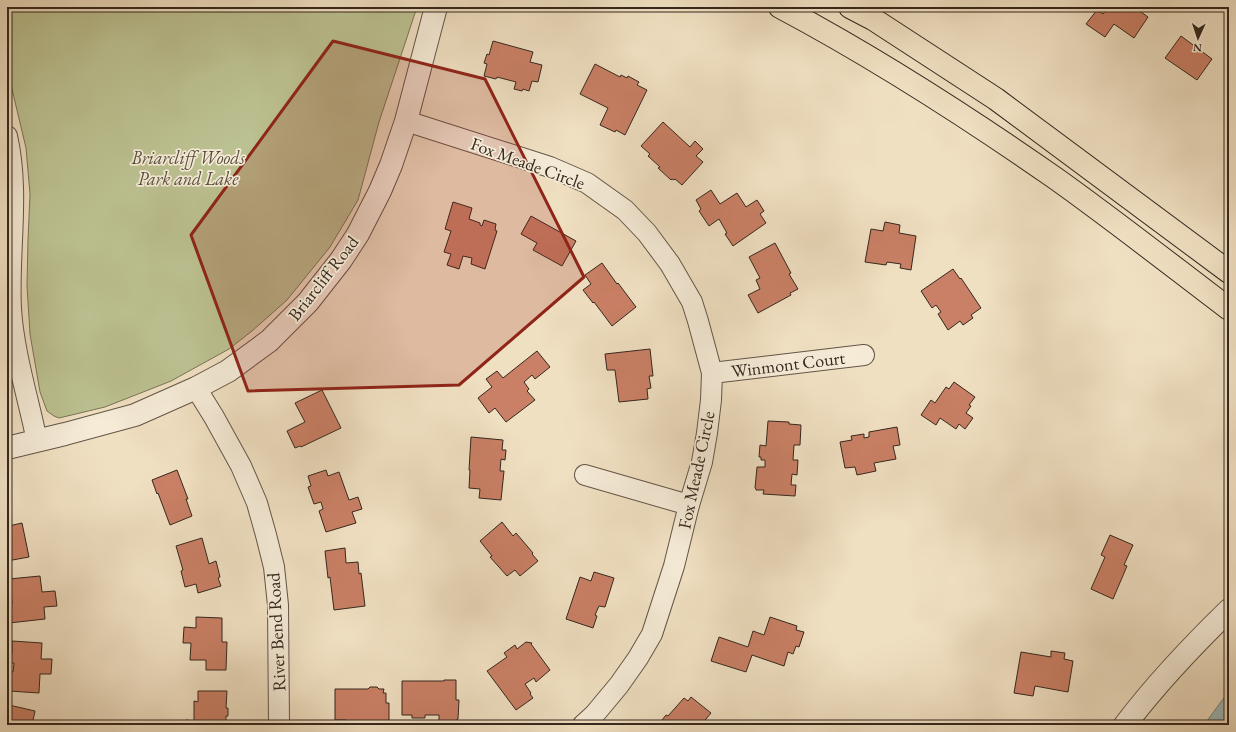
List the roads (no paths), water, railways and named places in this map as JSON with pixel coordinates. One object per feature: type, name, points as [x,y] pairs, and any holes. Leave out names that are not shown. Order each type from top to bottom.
[{"type":"main road","points":[[780,7],[882,65],[962,115],[1056,179],[1229,308]]},
{"type":"main road","points":[[850,7],[873,20],[996,99],[1229,272]]},
{"type":"street","name":"Briarcliff Road","points":[[7,448],[135,415],[196,388],[228,371],[269,341],[308,302],[341,260],[358,234],[369,214],[391,165],[406,121],[436,7]]},
{"type":"street","name":"Fox Meade Circle","points":[[406,121],[550,167],[587,183],[625,210],[647,233],[670,264],[692,302],[703,339],[712,373],[711,400],[707,433],[702,462],[689,505],[674,566],[652,634],[638,658],[619,685],[594,715],[583,725]]},
{"type":"street","points":[[7,136],[11,153],[14,210],[11,258],[11,310],[19,363],[37,441]]},
{"type":"street","name":"Winmont Court","points":[[712,373],[864,355]]},
{"type":"street","name":"River Bend Road","points":[[196,388],[241,466],[257,502],[274,567],[278,605],[279,725]]},
{"type":"street","points":[[586,475],[689,505]]},
{"type":"street","points":[[1125,725],[1146,698],[1209,629],[1229,610]]},
{"type":"water","points":[[1229,691],[1229,725],[1204,725]]},
{"type":"park label","name":"Briarcliff Woods Park and Lake","points":[[188,167]]}]
